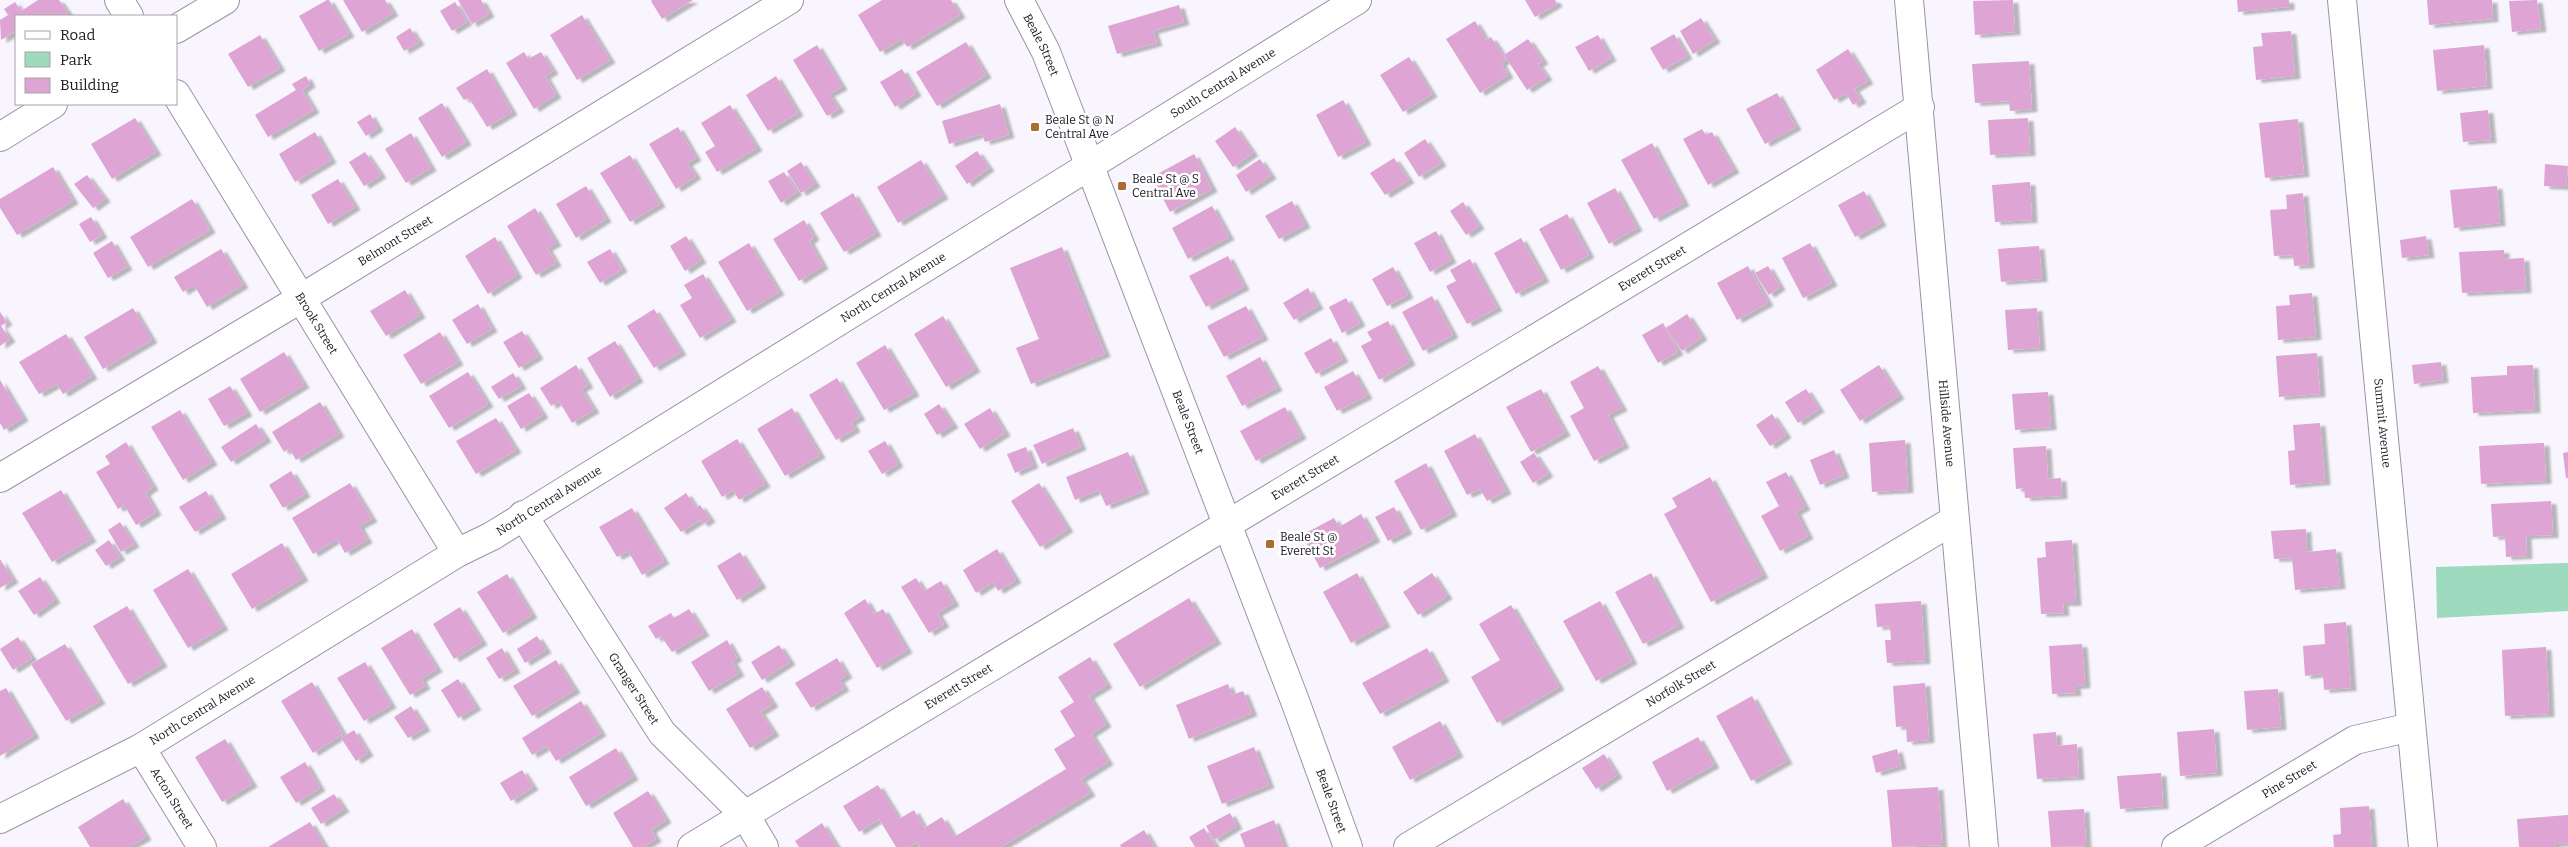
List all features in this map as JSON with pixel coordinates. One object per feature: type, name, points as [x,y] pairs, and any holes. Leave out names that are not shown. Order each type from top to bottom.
[{"type":"street","points":[[119,0],[128,15]]},
{"type":"street","points":[[178,28],[225,0]]},
{"type":"street","name":"Belmont Street","points":[[0,478],[300,299],[789,0]]},
{"type":"street","name":"Beale Street","points":[[1019,0],[1046,52],[1295,701],[1348,847]]},
{"type":"street","name":"South Central Avenue","points":[[1088,165],[1357,0]]},
{"type":"street","name":"Hillside Avenue","points":[[1909,0],[1920,107],[1954,520],[1984,847]]},
{"type":"street","name":"Summit Avenue","points":[[2342,0],[2422,847]]},
{"type":"street","name":"Brook Street","points":[[178,97],[457,553]]},
{"type":"street","points":[[0,137],[52,105]]},
{"type":"street","name":"Everett Street","points":[[692,847],[1011,652],[1227,525],[1920,107]]},
{"type":"street","name":"North Central Avenue","points":[[0,819],[141,748],[457,553],[492,536],[1088,165]]},
{"type":"street","name":"Granger Street","points":[[523,515],[662,733],[745,815],[764,847]]},
{"type":"street","name":"Norfolk Street","points":[[1408,847],[1954,520]]},
{"type":"street","name":"Pine Street","points":[[2176,847],[2355,740],[2411,727]]},
{"type":"street","name":"Acton Street","points":[[141,748],[202,847]]},
{"type":"green space","points":[[2568,563],[2568,611],[2437,618],[2436,567]]},
{"type":"building","points":[[38,0],[59,0],[68,13],[65,15],[15,15],[15,32],[1,40],[0,20],[8,15],[4,9],[15,2],[21,11]]},
{"type":"building","points":[[329,0],[349,34],[319,51],[299,16]]},
{"type":"building","points":[[343,0],[385,0],[393,13],[362,32]]},
{"type":"building","points":[[458,0],[481,0],[489,14],[472,24]]},
{"type":"building","points":[[652,0],[693,0],[662,19],[651,1]]},
{"type":"building","points":[[882,0],[951,0],[960,15],[907,47],[902,39],[880,52],[858,15]]},
{"type":"building","points":[[1525,0],[1555,0],[1557,4],[1535,17]]},
{"type":"building","points":[[2013,0],[2015,32],[1975,35],[1973,1]]},
{"type":"building","points":[[2237,0],[2289,0],[2289,7],[2238,12]]},
{"type":"building","points":[[2427,0],[2492,0],[2493,19],[2429,25]]},
{"type":"building","points":[[2537,0],[2541,29],[2512,32],[2509,1]]},
{"type":"building","points":[[455,2],[467,22],[452,31],[440,11]]},
{"type":"building","points":[[1179,5],[1184,22],[1153,31],[1157,43],[1117,54],[1108,26]]},
{"type":"building","points":[[582,15],[610,60],[577,80],[550,35]]},
{"type":"building","points":[[1701,18],[1715,40],[1693,54],[1680,31]]},
{"type":"building","points":[[1475,21],[1486,40],[1491,37],[1506,60],[1501,63],[1508,75],[1480,93],[1446,39]]},
{"type":"building","points":[[410,28],[419,42],[404,51],[396,37]]},
{"type":"building","points":[[2291,31],[2295,76],[2256,80],[2253,47],[2263,46],[2261,33]]},
{"type":"building","points":[[1674,34],[1687,56],[1663,70],[1650,48]]},
{"type":"building","points":[[260,35],[280,68],[248,87],[228,54]]},
{"type":"building","points":[[1598,35],[1611,58],[1589,71],[1575,47]]},
{"type":"building","points":[[1528,39],[1543,61],[1538,64],[1547,77],[1527,90],[1504,55]]},
{"type":"building","points":[[966,42],[986,75],[937,106],[916,72]]},
{"type":"building","points":[[817,45],[842,87],[829,94],[839,109],[827,116],[793,60]]},
{"type":"building","points":[[2484,45],[2487,86],[2437,91],[2433,50]]},
{"type":"building","points":[[1848,49],[1868,81],[1854,89],[1861,100],[1853,105],[1846,93],[1834,100],[1816,70]]},
{"type":"building","points":[[524,52],[528,59],[541,52],[553,71],[545,76],[556,95],[534,109],[506,63]]},
{"type":"building","points":[[1409,57],[1432,94],[1403,112],[1380,75]]},
{"type":"building","points":[[2029,61],[2032,109],[2010,111],[2009,101],[1975,103],[1972,64]]},
{"type":"building","points":[[487,69],[512,112],[487,127],[469,98],[464,100],[456,88]]},
{"type":"building","points":[[902,69],[916,93],[895,107],[880,82]]},
{"type":"building","points":[[306,76],[310,84],[302,90],[314,110],[268,137],[255,115],[296,90],[292,84]]},
{"type":"building","points":[[776,76],[798,113],[768,131],[746,95]]},
{"type":"building","points":[[1777,93],[1796,127],[1765,144],[1746,109]]},
{"type":"building","points":[[1343,100],[1366,142],[1338,157],[1316,115]]},
{"type":"building","points":[[442,103],[466,142],[442,157],[418,118]]},
{"type":"building","points":[[1000,104],[1009,135],[985,142],[982,134],[949,144],[942,121]]},
{"type":"building","points":[[730,105],[757,148],[717,172],[705,152],[715,146],[701,123]]},
{"type":"building","points":[[2488,110],[2491,140],[2463,142],[2460,113]]},
{"type":"building","points":[[370,114],[378,128],[366,136],[357,122]]},
{"type":"building","points":[[135,118],[156,152],[112,179],[91,144]]},
{"type":"building","points":[[2028,118],[2030,153],[1990,155],[1988,120]]},
{"type":"building","points":[[2298,119],[2304,174],[2265,178],[2259,123]]},
{"type":"building","points":[[678,127],[696,158],[687,163],[696,176],[676,189],[649,144]]},
{"type":"building","points":[[1235,127],[1253,153],[1233,167],[1215,141]]},
{"type":"building","points":[[1702,129],[1706,135],[1712,132],[1734,170],[1708,185],[1683,139]]},
{"type":"building","points":[[315,132],[331,160],[295,182],[279,154]]},
{"type":"building","points":[[411,133],[431,168],[406,183],[385,149]]},
{"type":"building","points":[[1425,139],[1441,163],[1419,177],[1404,153]]},
{"type":"building","points":[[1652,143],[1684,203],[1654,219],[1621,160]]},
{"type":"building","points":[[977,151],[989,168],[967,184],[955,166]]},
{"type":"building","points":[[365,152],[381,175],[364,186],[349,162]]},
{"type":"building","points":[[1194,154],[1212,189],[1170,212],[1152,177]]},
{"type":"building","points":[[630,155],[660,204],[630,222],[600,173]]},
{"type":"building","points":[[1394,158],[1409,180],[1385,195],[1370,173]]},
{"type":"building","points":[[1260,159],[1271,176],[1246,192],[1236,175]]},
{"type":"building","points":[[921,160],[943,196],[898,223],[877,187]]},
{"type":"building","points":[[801,162],[815,184],[801,193],[787,171]]},
{"type":"building","points":[[2545,164],[2568,166],[2566,187],[2544,186]]},
{"type":"building","points":[[53,167],[73,201],[17,235],[0,208],[0,199]]},
{"type":"building","points":[[784,172],[797,192],[781,203],[768,181]]},
{"type":"building","points":[[87,175],[105,199],[93,208],[74,184]]},
{"type":"building","points":[[338,179],[355,207],[328,224],[311,195]]},
{"type":"building","points":[[2030,182],[2032,220],[1995,222],[1992,185]]},
{"type":"building","points":[[586,186],[606,219],[576,238],[556,204]]},
{"type":"building","points":[[2497,186],[2500,223],[2454,228],[2450,190]]},
{"type":"building","points":[[1615,188],[1637,228],[1609,244],[1587,203]]},
{"type":"building","points":[[1864,191],[1881,223],[1855,237],[1838,205]]},
{"type":"building","points":[[853,193],[876,233],[844,252],[820,213]]},
{"type":"building","points":[[2303,193],[2309,265],[2294,266],[2293,255],[2274,256],[2270,210],[2287,209],[2286,195]]},
{"type":"building","points":[[192,199],[210,230],[148,267],[130,237]]},
{"type":"building","points":[[1292,201],[1305,225],[1279,239],[1265,216]]},
{"type":"building","points":[[1463,202],[1479,226],[1466,235],[1450,211]]},
{"type":"building","points":[[1212,206],[1229,237],[1188,259],[1172,228]]},
{"type":"building","points":[[535,208],[556,243],[547,248],[556,263],[536,275],[507,226]]},
{"type":"building","points":[[1567,214],[1589,255],[1561,270],[1539,229]]},
{"type":"building","points":[[91,217],[102,235],[90,242],[79,224]]},
{"type":"building","points":[[804,220],[814,237],[809,241],[823,266],[799,281],[773,239]]},
{"type":"building","points":[[1436,231],[1451,260],[1430,272],[1414,243]]},
{"type":"building","points":[[686,236],[701,260],[685,271],[670,246]]},
{"type":"building","points":[[2426,236],[2429,255],[2402,258],[2400,240]]},
{"type":"building","points":[[495,237],[517,275],[488,294],[465,256]]},
{"type":"building","points":[[1521,238],[1544,279],[1516,294],[1494,253]]},
{"type":"building","points":[[112,241],[127,267],[108,278],[93,253]]},
{"type":"building","points":[[749,243],[779,292],[747,311],[718,262]]},
{"type":"building","points":[[1810,243],[1832,283],[1803,298],[1782,258]]},
{"type":"building","points":[[2039,246],[2042,279],[2001,282],[1998,249]]},
{"type":"building","points":[[1062,247],[1105,354],[1031,384],[1016,348],[1039,339],[1010,268]]},
{"type":"building","points":[[221,249],[243,285],[207,307],[194,285],[183,292],[174,277]]},
{"type":"building","points":[[610,249],[622,269],[600,283],[587,262]]},
{"type":"building","points":[[2504,250],[2504,259],[2524,258],[2526,290],[2462,293],[2459,252]]},
{"type":"building","points":[[1228,256],[1244,287],[1206,307],[1189,276]]},
{"type":"building","points":[[1470,259],[1497,308],[1467,324],[1446,286],[1456,281],[1450,270]]},
{"type":"building","points":[[1748,266],[1768,303],[1737,320],[1717,283]]},
{"type":"building","points":[[1768,266],[1780,287],[1769,295],[1755,273]]},
{"type":"building","points":[[1393,267],[1408,295],[1387,306],[1372,279]]},
{"type":"building","points":[[703,274],[731,319],[700,338],[680,305],[692,298],[684,285]]},
{"type":"building","points":[[1308,288],[1318,306],[1294,320],[1283,303]]},
{"type":"building","points":[[405,290],[420,315],[386,336],[370,311]]},
{"type":"building","points":[[2312,293],[2316,337],[2278,340],[2276,306],[2290,305],[2289,295]]},
{"type":"building","points":[[1432,296],[1453,335],[1423,351],[1402,312]]},
{"type":"building","points":[[1346,298],[1360,323],[1342,333],[1329,307]]},
{"type":"building","points":[[478,304],[492,329],[467,344],[452,320]]},
{"type":"building","points":[[1246,306],[1263,337],[1224,357],[1207,326]]},
{"type":"building","points":[[133,308],[152,340],[103,369],[84,337]]},
{"type":"building","points":[[2037,308],[2040,348],[2008,350],[2005,310]]},
{"type":"building","points":[[654,309],[681,352],[654,368],[627,326]]},
{"type":"building","points":[[0,312],[7,322],[1,326],[10,339],[0,346]]},
{"type":"building","points":[[1687,314],[1702,337],[1682,351],[1666,328]]},
{"type":"building","points":[[943,316],[975,369],[946,387],[914,334]]},
{"type":"building","points":[[1388,321],[1410,362],[1379,380],[1361,346],[1372,340],[1367,332]]},
{"type":"building","points":[[1663,323],[1678,352],[1658,363],[1642,335]]},
{"type":"building","points":[[522,331],[538,356],[519,368],[503,342]]},
{"type":"building","points":[[440,332],[458,362],[421,384],[403,355]]},
{"type":"building","points":[[66,334],[92,376],[63,394],[57,384],[39,394],[19,362]]},
{"type":"building","points":[[1331,338],[1343,359],[1316,374],[1304,353]]},
{"type":"building","points":[[615,341],[638,379],[610,397],[587,358]]},
{"type":"building","points":[[885,345],[914,393],[884,410],[856,363]]},
{"type":"building","points":[[284,352],[304,385],[260,412],[240,379]]},
{"type":"building","points":[[2317,353],[2320,394],[2279,397],[2276,356]]},
{"type":"building","points":[[1260,357],[1277,388],[1242,406],[1226,376]]},
{"type":"building","points":[[2441,362],[2443,380],[2414,384],[2412,365]]},
{"type":"building","points":[[576,365],[588,385],[581,389],[594,410],[572,423],[559,401],[551,406],[540,388]]},
{"type":"building","points":[[1879,365],[1899,396],[1860,421],[1840,390]]},
{"type":"building","points":[[2533,365],[2535,410],[2473,413],[2471,377],[2507,375],[2507,366]]},
{"type":"building","points":[[1598,366],[1622,408],[1608,415],[1624,445],[1594,461],[1570,416],[1584,408],[1570,382]]},
{"type":"building","points":[[1353,371],[1367,396],[1337,411],[1324,387]]},
{"type":"building","points":[[468,372],[488,404],[449,428],[429,396]]},
{"type":"building","points":[[513,373],[521,386],[499,399],[491,387]]},
{"type":"building","points":[[837,378],[860,417],[851,422],[855,429],[836,440],[809,395]]},
{"type":"building","points":[[0,380],[23,418],[4,430],[0,423]]},
{"type":"building","points":[[230,386],[247,413],[224,426],[208,399]]},
{"type":"building","points":[[1541,389],[1565,433],[1531,452],[1506,407]]},
{"type":"building","points":[[1806,389],[1819,409],[1798,423],[1785,402]]},
{"type":"building","points":[[2048,392],[2051,427],[2015,430],[2012,394]]},
{"type":"building","points":[[529,393],[543,415],[521,429],[507,406]]},
{"type":"building","points":[[320,402],[339,434],[296,460],[289,448],[284,452],[272,432]]},
{"type":"building","points":[[939,404],[953,425],[937,435],[924,414]]},
{"type":"building","points":[[1285,407],[1301,436],[1256,461],[1240,431]]},
{"type":"building","points":[[792,408],[820,455],[785,476],[757,429]]},
{"type":"building","points":[[990,408],[1005,433],[980,449],[964,424]]},
{"type":"building","points":[[180,410],[212,462],[183,480],[151,427]]},
{"type":"building","points":[[1772,414],[1786,435],[1770,446],[1756,425]]},
{"type":"building","points":[[496,418],[516,450],[476,474],[456,441]]},
{"type":"building","points":[[2320,423],[2325,482],[2290,485],[2288,451],[2295,450],[2293,425]]},
{"type":"building","points":[[256,424],[266,439],[231,462],[221,447]]},
{"type":"building","points":[[1073,428],[1081,447],[1042,464],[1033,445]]},
{"type":"building","points":[[1475,434],[1506,491],[1487,501],[1480,489],[1467,495],[1444,451]]},
{"type":"building","points":[[737,439],[765,484],[739,500],[733,490],[722,497],[701,461]]},
{"type":"building","points":[[1905,440],[1908,490],[1872,492],[1869,443]]},
{"type":"building","points":[[885,441],[898,464],[882,474],[868,451]]},
{"type":"building","points":[[126,442],[153,487],[145,493],[156,512],[136,525],[124,505],[118,509],[96,472],[110,464],[105,456]]},
{"type":"building","points":[[2544,443],[2546,481],[2481,484],[2479,446]]},
{"type":"building","points":[[2046,446],[2048,479],[2061,478],[2062,496],[2025,498],[2024,488],[2016,489],[2013,448]]},
{"type":"building","points":[[1026,447],[1033,465],[1015,473],[1007,454]]},
{"type":"building","points":[[1834,450],[1844,475],[1820,485],[1810,460]]},
{"type":"building","points":[[1128,452],[1144,491],[1106,506],[1099,490],[1075,500],[1066,477]]},
{"type":"building","points":[[2568,452],[2568,478],[2566,478],[2563,453]]},
{"type":"building","points":[[1534,453],[1548,474],[1533,483],[1520,462]]},
{"type":"building","points":[[1426,463],[1452,513],[1421,530],[1394,481]]},
{"type":"building","points":[[291,471],[305,494],[283,508],[269,485]]},
{"type":"building","points":[[1786,472],[1805,507],[1796,512],[1808,536],[1780,551],[1761,516],[1779,506],[1766,482]]},
{"type":"building","points":[[1710,477],[1763,575],[1711,602],[1664,514],[1677,507],[1672,498]]},
{"type":"building","points":[[350,483],[372,519],[359,526],[367,540],[345,553],[337,539],[313,554],[292,518]]},
{"type":"building","points":[[1039,483],[1068,529],[1040,547],[1011,501]]},
{"type":"building","points":[[61,490],[91,539],[52,562],[22,513]]},
{"type":"building","points":[[206,491],[221,516],[195,532],[179,507]]},
{"type":"building","points":[[686,493],[696,508],[700,505],[710,519],[703,524],[700,520],[681,532],[664,508]]},
{"type":"building","points":[[2551,501],[2553,535],[2526,536],[2527,556],[2506,557],[2505,536],[2493,537],[2491,504]]},
{"type":"building","points":[[1394,507],[1407,531],[1388,541],[1375,517]]},
{"type":"building","points":[[632,508],[664,561],[642,575],[628,551],[617,557],[599,527]]},
{"type":"building","points":[[1361,514],[1375,539],[1320,568],[1302,535],[1334,518],[1339,527]]},
{"type":"building","points":[[120,522],[134,544],[121,552],[108,530]]},
{"type":"building","points":[[2306,529],[2307,552],[2336,549],[2340,586],[2295,590],[2292,558],[2274,559],[2271,531]]},
{"type":"building","points":[[109,540],[120,557],[106,566],[95,550]]},
{"type":"building","points":[[2072,540],[2076,603],[2063,603],[2064,613],[2041,614],[2037,558],[2046,557],[2045,542]]},
{"type":"building","points":[[282,543],[303,578],[252,609],[231,574]]},
{"type":"building","points":[[997,549],[1016,580],[998,591],[993,582],[976,593],[963,570]]},
{"type":"building","points":[[740,552],[761,585],[737,600],[717,566]]},
{"type":"building","points":[[0,559],[13,580],[0,588]]},
{"type":"building","points":[[188,569],[223,627],[188,648],[153,590]]},
{"type":"building","points":[[1357,573],[1385,624],[1351,643],[1323,592]]},
{"type":"building","points":[[1432,573],[1447,596],[1418,615],[1403,592]]},
{"type":"building","points":[[1651,573],[1679,625],[1643,644],[1615,592]]},
{"type":"building","points":[[507,574],[532,615],[503,633],[477,592]]},
{"type":"building","points":[[40,577],[55,600],[34,615],[18,591]]},
{"type":"building","points":[[916,578],[924,591],[941,581],[954,603],[937,613],[944,624],[929,633],[901,587]]},
{"type":"building","points":[[1189,598],[1216,641],[1140,687],[1113,644]]},
{"type":"building","points":[[865,599],[874,614],[883,609],[907,650],[877,668],[844,613]]},
{"type":"building","points":[[1600,601],[1632,661],[1596,681],[1563,621]]},
{"type":"building","points":[[1921,601],[1925,661],[1887,663],[1885,640],[1891,640],[1890,626],[1877,627],[1875,604]]},
{"type":"building","points":[[1511,605],[1559,687],[1497,723],[1471,677],[1500,660],[1479,624]]},
{"type":"building","points":[[127,606],[162,664],[128,684],[93,626]]},
{"type":"building","points":[[460,607],[482,642],[454,659],[433,624]]},
{"type":"building","points":[[689,609],[704,633],[672,652],[661,636],[656,639],[648,626],[671,613],[674,618]]},
{"type":"building","points":[[2346,622],[2351,688],[2324,690],[2323,674],[2305,676],[2303,646],[2325,644],[2324,624]]},
{"type":"building","points":[[412,629],[437,669],[421,679],[425,686],[410,695],[381,648]]},
{"type":"building","points":[[537,636],[546,650],[525,663],[517,649]]},
{"type":"building","points":[[18,637],[32,658],[13,670],[0,649]]},
{"type":"building","points":[[727,640],[737,658],[732,661],[739,673],[709,691],[691,662]]},
{"type":"building","points":[[65,644],[100,701],[66,721],[31,664]]},
{"type":"building","points":[[2082,644],[2085,685],[2075,686],[2076,693],[2052,694],[2049,646]]},
{"type":"building","points":[[779,645],[790,662],[762,680],[751,662]]},
{"type":"building","points":[[2546,647],[2549,714],[2505,716],[2502,650]]},
{"type":"building","points":[[502,648],[515,670],[499,679],[486,658]]},
{"type":"building","points":[[1427,648],[1444,679],[1380,714],[1362,683]]},
{"type":"building","points":[[1090,657],[1107,685],[1089,696],[1106,724],[1091,734],[1108,762],[1081,779],[1090,793],[1001,847],[920,847],[917,842],[909,847],[896,847],[879,819],[859,832],[843,806],[878,785],[899,819],[914,810],[924,828],[942,817],[954,837],[1066,769],[1054,749],[1075,736],[1060,711],[1074,702],[1058,677]]},
{"type":"building","points":[[837,658],[847,675],[839,680],[844,688],[811,708],[795,683]]},
{"type":"building","points":[[556,660],[575,690],[532,716],[513,686]]},
{"type":"building","points":[[365,662],[391,705],[364,721],[337,678]]},
{"type":"building","points":[[458,679],[476,707],[458,718],[441,690]]},
{"type":"building","points":[[312,682],[343,734],[313,753],[281,701]]},
{"type":"building","points":[[1925,683],[1929,740],[1907,742],[1906,726],[1896,727],[1893,686]]},
{"type":"building","points":[[1228,684],[1232,695],[1243,691],[1252,713],[1189,739],[1176,705]]},
{"type":"building","points":[[762,687],[773,704],[760,712],[774,733],[750,748],[726,709]]},
{"type":"building","points":[[6,688],[34,735],[0,756],[0,691]]},
{"type":"building","points":[[2278,689],[2281,727],[2247,730],[2244,691]]},
{"type":"building","points":[[1752,696],[1787,761],[1751,781],[1716,716]]},
{"type":"building","points":[[581,701],[601,733],[556,761],[547,746],[532,755],[522,738]]},
{"type":"building","points":[[411,706],[425,728],[408,738],[394,717]]},
{"type":"building","points":[[1440,721],[1458,754],[1410,780],[1392,747]]},
{"type":"building","points":[[2214,729],[2217,773],[2180,776],[2177,732]]},
{"type":"building","points":[[354,730],[368,753],[356,761],[341,738]]},
{"type":"building","points":[[2056,732],[2057,746],[2077,744],[2079,777],[2037,779],[2033,734]]},
{"type":"building","points":[[1698,737],[1714,765],[1667,791],[1652,762]]},
{"type":"building","points":[[225,739],[252,784],[222,802],[195,757]]},
{"type":"building","points":[[1254,747],[1269,785],[1222,804],[1207,766]]},
{"type":"building","points":[[616,748],[633,777],[586,806],[569,777]]},
{"type":"building","points":[[1897,749],[1901,766],[1876,773],[1872,756]]},
{"type":"building","points":[[1604,754],[1617,775],[1596,789],[1582,768]]},
{"type":"building","points":[[305,762],[320,788],[296,803],[280,777]]},
{"type":"building","points":[[522,770],[533,787],[511,801],[500,783]]},
{"type":"building","points":[[2161,773],[2163,806],[2120,809],[2117,776]]},
{"type":"building","points":[[1938,787],[1942,845],[1892,847],[1887,790]]},
{"type":"building","points":[[648,791],[666,820],[651,830],[656,839],[643,847],[633,847],[613,813]]},
{"type":"building","points":[[334,794],[344,809],[321,824],[311,808]]},
{"type":"building","points":[[123,799],[146,837],[129,847],[90,847],[78,827]]},
{"type":"building","points":[[2369,806],[2372,847],[2334,847],[2333,835],[2341,834],[2340,808]]},
{"type":"building","points":[[2084,809],[2086,846],[2051,847],[2048,811]]},
{"type":"building","points":[[1230,813],[1237,826],[1214,840],[1206,826]]},
{"type":"building","points":[[2568,815],[2568,843],[2554,844],[2555,847],[2519,847],[2517,819]]},
{"type":"building","points":[[1274,820],[1284,847],[1245,847],[1240,834]]},
{"type":"building","points":[[310,822],[325,847],[268,847]]},
{"type":"building","points":[[822,823],[837,847],[799,847],[795,841]]},
{"type":"building","points":[[1204,828],[1216,847],[1195,847],[1189,837]]},
{"type":"building","points":[[1144,830],[1154,847],[1121,847],[1120,845]]},
{"type":"place","name":"Beale St @ N Central Ave","points":[[1035,127]]},
{"type":"place","name":"Beale St @ S Central Ave","points":[[1122,186]]},
{"type":"place","name":"Beale St @ Everett St","points":[[1270,544]]}]
